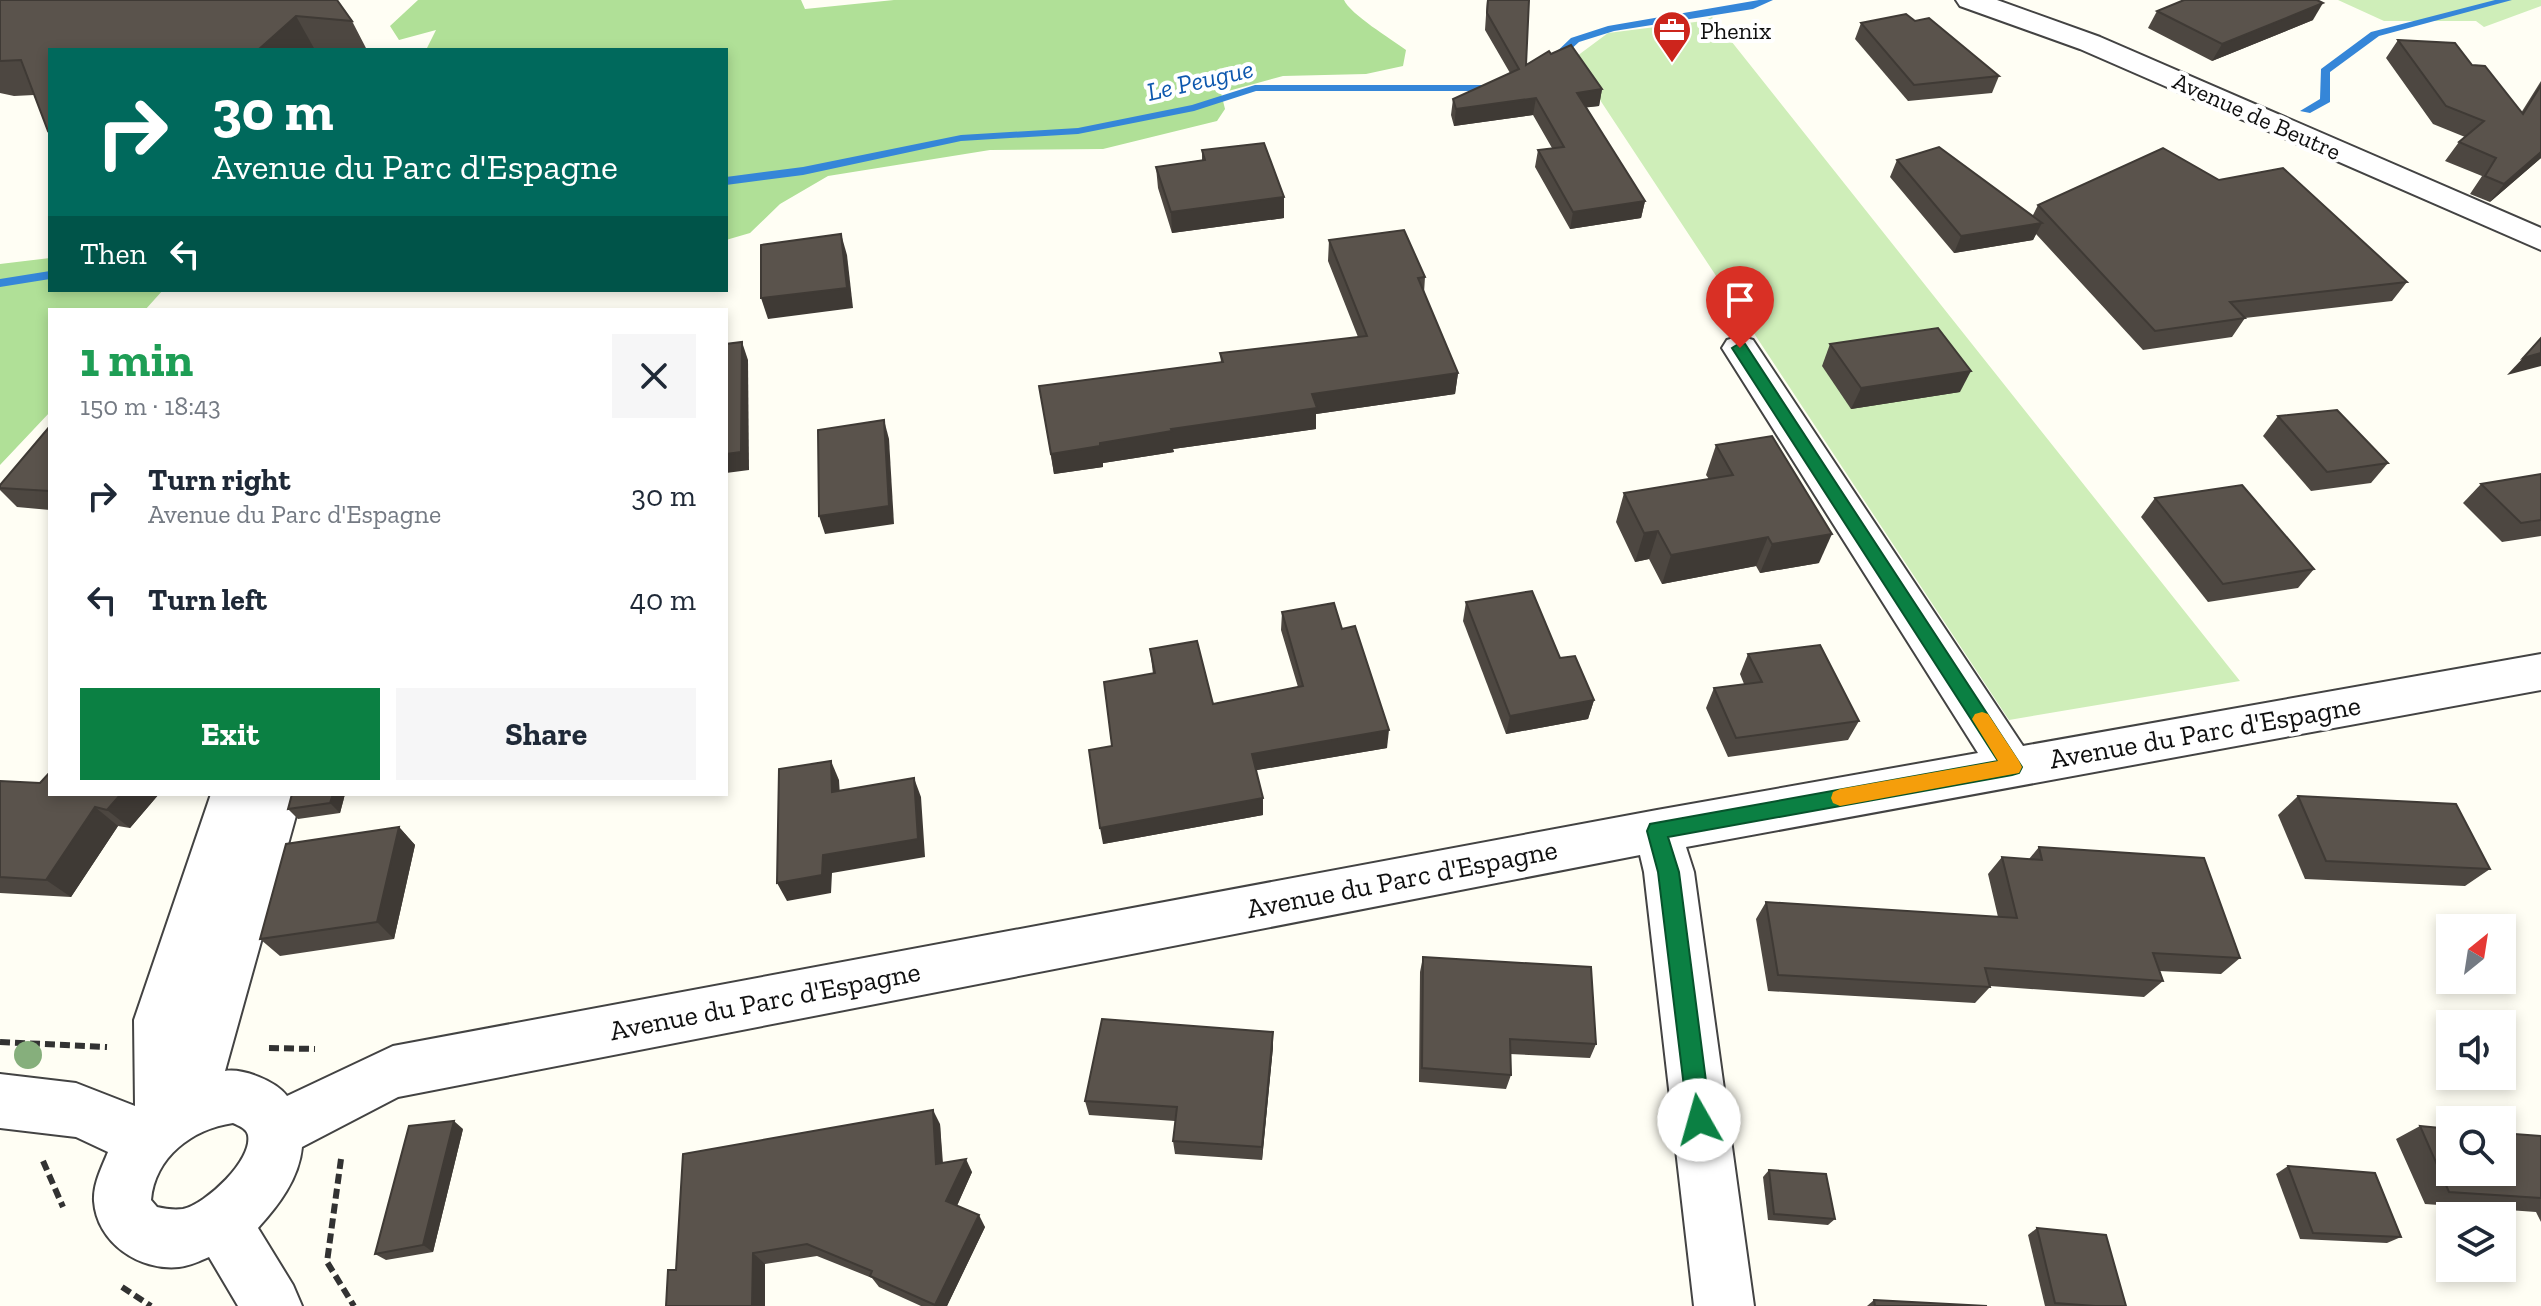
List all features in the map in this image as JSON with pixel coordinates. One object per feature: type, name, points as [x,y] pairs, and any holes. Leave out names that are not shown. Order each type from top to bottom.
[{"type":"street","name":"Avenue de Beutre","points":[[1970,0],[2103,49],[2541,240]]},
{"type":"street","points":[[1740,348],[2012,767]]},
{"type":"street","name":"Avenue du Parc d'Espagne","points":[[277,1131],[393,1072],[1657,831],[2541,672]]},
{"type":"street","points":[[164,1126],[160,1020],[234,796]]},
{"type":"street","points":[[164,1126],[277,796]]},
{"type":"street","points":[[1657,831],[1669,872],[1724,1306]]},
{"type":"street","points":[[236,1096],[256,1101],[270,1113],[277,1131],[276,1148],[265,1176],[245,1203],[226,1218],[204,1230],[158,1238],[141,1232],[128,1221],[123,1205],[123,1185],[130,1165],[164,1126],[212,1099],[236,1096]]},
{"type":"street","points":[[0,1101],[63,1106],[88,1112],[124,1127],[164,1126]]},
{"type":"street","points":[[226,1218],[234,1246],[272,1306]]},
{"type":"path","points":[[0,1042],[99,1047]]},
{"type":"path","points":[[327,1262],[354,1306]]},
{"type":"green space","points":[[418,0],[801,0],[805,9],[894,0],[1344,0],[1362,19],[1406,50],[1403,66],[1366,74],[1283,76],[1221,93],[1225,109],[1217,121],[1103,149],[990,150],[828,176],[780,204],[750,233],[728,239],[728,48],[427,48],[436,30],[399,40],[390,26]]},
{"type":"green space","points":[[2338,0],[2541,0],[2541,6],[2484,27],[2476,21],[2384,21]]},
{"type":"green space","points":[[1712,17],[2240,681],[2009,720],[1573,59],[1608,33],[1703,21]]},
{"type":"green space","points":[[48,258],[48,292],[161,292],[147,308],[48,308],[48,414],[0,465],[0,264]]},
{"type":"building","points":[[0,0],[337,0],[352,21],[296,16],[260,48],[48,48],[48,131],[21,60],[0,61]]},
{"type":"building","points":[[1488,0],[1529,0],[1526,65],[1549,51],[1551,54],[1571,45],[1602,89],[1577,93],[1645,201],[1573,212],[1538,150],[1564,147],[1536,98],[1456,109],[1453,99],[1519,69],[1487,13]]},
{"type":"building","points":[[2184,0],[2317,0],[2323,3],[2222,44],[2157,11]]},
{"type":"building","points":[[1906,14],[1915,21],[1929,18],[1999,76],[1914,85],[1861,23]]},
{"type":"building","points":[[2398,40],[2455,43],[2472,65],[2485,66],[2523,114],[2541,85],[2541,152],[2504,184],[2485,176],[2496,158],[2459,142],[2484,121],[2446,106]]},
{"type":"building","points":[[1264,143],[1284,197],[1171,212],[1156,167],[1205,160],[1202,150]]},
{"type":"building","points":[[1939,147],[2042,223],[1961,236],[1897,160]]},
{"type":"building","points":[[2163,148],[2219,180],[2283,168],[2407,282],[2230,302],[2245,318],[2155,331],[2038,205]]},
{"type":"building","points":[[1404,230],[1425,277],[1418,278],[1458,373],[1312,394],[1317,408],[1171,429],[1051,454],[1039,386],[1223,362],[1220,353],[1367,336],[1329,240]]},
{"type":"building","points":[[841,234],[847,288],[761,298],[761,245]]},
{"type":"building","points":[[1938,328],[1971,371],[1861,388],[1830,344]]},
{"type":"building","points":[[2541,338],[2541,353],[2523,358]]},
{"type":"building","points":[[742,342],[741,452],[728,454],[728,344]]},
{"type":"building","points":[[2337,410],[2388,463],[2327,472],[2278,416]]},
{"type":"building","points":[[884,420],[889,506],[819,516],[818,430]]},
{"type":"building","points":[[48,428],[48,491],[0,488]]},
{"type":"building","points":[[1772,436],[1832,534],[1772,544],[1768,537],[1671,555],[1658,531],[1644,533],[1624,493],[1733,475],[1716,445]]},
{"type":"building","points":[[2541,474],[2541,520],[2521,523],[2481,484]]},
{"type":"building","points":[[2242,485],[2314,569],[2223,584],[2155,498]]},
{"type":"building","points":[[1532,591],[1560,658],[1575,656],[1594,700],[1510,716],[1466,602]]},
{"type":"building","points":[[1334,603],[1342,629],[1355,626],[1389,730],[1252,754],[1263,798],[1100,828],[1089,750],[1112,746],[1104,682],[1155,673],[1150,649],[1197,641],[1213,704],[1303,686],[1282,612]]},
{"type":"building","points":[[1820,645],[1859,721],[1736,738],[1714,688],[1762,682],[1748,654]]},
{"type":"building","points":[[831,761],[832,792],[914,778],[918,839],[823,855],[822,875],[777,883],[779,769]]},
{"type":"building","points":[[48,774],[48,796],[119,796],[107,810],[95,807],[46,880],[0,877],[0,781],[40,783]]},
{"type":"building","points":[[291,796],[332,796],[330,803],[288,809]]},
{"type":"building","points":[[2298,796],[2456,804],[2490,869],[2326,861]]},
{"type":"building","points":[[399,827],[377,922],[260,939],[286,844]]},
{"type":"building","points":[[2039,847],[2204,858],[2240,958],[2153,953],[2163,981],[1985,968],[1990,987],[1778,975],[1766,902],[2017,918],[2002,857],[2042,860]]},
{"type":"building","points":[[1423,957],[1591,967],[1596,1044],[1510,1039],[1511,1075],[1422,1068]]},
{"type":"building","points":[[1102,1019],[1273,1032],[1262,1147],[1173,1141],[1177,1107],[1085,1101]]},
{"type":"building","points":[[933,1110],[936,1164],[966,1159],[946,1201],[979,1215],[935,1305],[870,1276],[872,1271],[807,1244],[753,1253],[752,1306],[666,1306],[668,1270],[676,1270],[683,1154]]},
{"type":"building","points":[[454,1121],[423,1245],[375,1254],[409,1126]]},
{"type":"building","points":[[2420,1126],[2436,1128],[2436,1162]]},
{"type":"building","points":[[2516,1134],[2541,1136],[2541,1198],[2449,1192],[2446,1186],[2516,1186]]},
{"type":"building","points":[[2288,1166],[2375,1173],[2401,1237],[2313,1233]]},
{"type":"building","points":[[1769,1170],[1826,1174],[1835,1219],[1774,1214]]},
{"type":"building","points":[[2037,1228],[2106,1235],[2126,1306],[2055,1303]]},
{"type":"building","points":[[1874,1300],[1987,1306],[1875,1306]]},
{"type":"waterway","name":"Le Peugue","points":[[1554,59],[1575,40],[1612,28],[1753,6],[1768,0]]},
{"type":"waterway","name":"Le Peugue","points":[[2306,111],[2326,100],[2325,71],[2375,34],[2507,0]]},
{"type":"waterway","name":"Le Peugue","points":[[728,181],[803,171],[961,138],[1078,131],[1194,108],[1255,88],[1495,88]]},
{"type":"waterway","name":"Le Peugue","points":[[0,283],[48,275]]},
{"type":"slow traffic","points":[[1840,798],[2012,767],[1982,719]]},
{"type":"place","name":"Phenix","points":[[1672,64]]},
{"type":"route","points":[[1699,1120],[1669,872],[1657,831],[2012,767],[1740,348]]}]
